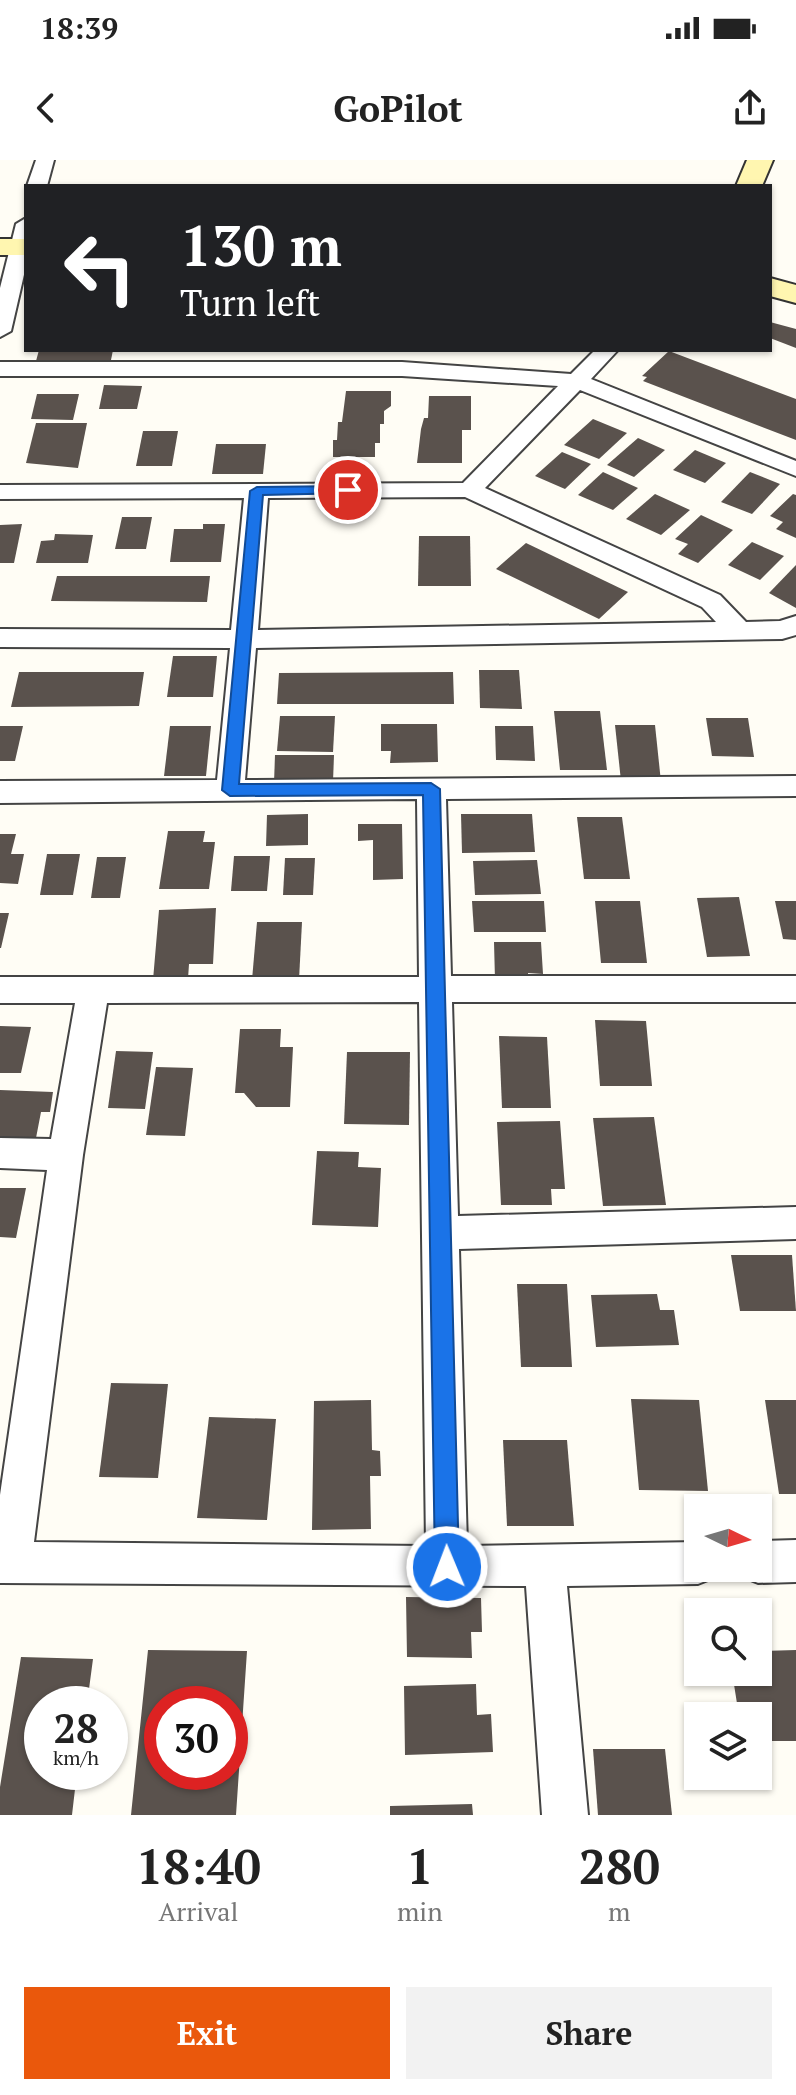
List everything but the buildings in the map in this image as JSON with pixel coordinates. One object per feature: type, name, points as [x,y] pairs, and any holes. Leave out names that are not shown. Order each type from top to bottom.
[{"type":"street","points":[[38,184],[45,160]]},
{"type":"street","points":[[750,184],[760,160]]},
{"type":"street","points":[[0,331],[18,242]]},
{"type":"street","points":[[772,288],[796,294]]},
{"type":"street","points":[[469,490],[605,352]]},
{"type":"street","points":[[0,369],[402,369],[577,381],[796,469]]},
{"type":"street","points":[[0,492],[469,490],[711,601],[739,630]]},
{"type":"street","points":[[230,790],[257,491]]},
{"type":"street","points":[[0,638],[243,639],[782,630],[796,625]]},
{"type":"street","points":[[0,792],[796,786]]},
{"type":"street","points":[[431,789],[447,1567]]},
{"type":"street","points":[[0,990],[436,992],[796,989]]},
{"type":"street","points":[[93,991],[5,1562],[447,1567],[684,1563]]},
{"type":"street","points":[[0,1153],[66,1155]]},
{"type":"street","points":[[441,1233],[796,1223]]},
{"type":"street","points":[[772,1562],[796,1561]]},
{"type":"street","points":[[545,1565],[565,1815]]},
{"type":"route","points":[[348,490],[257,491],[230,790],[431,789],[447,1567]]}]
